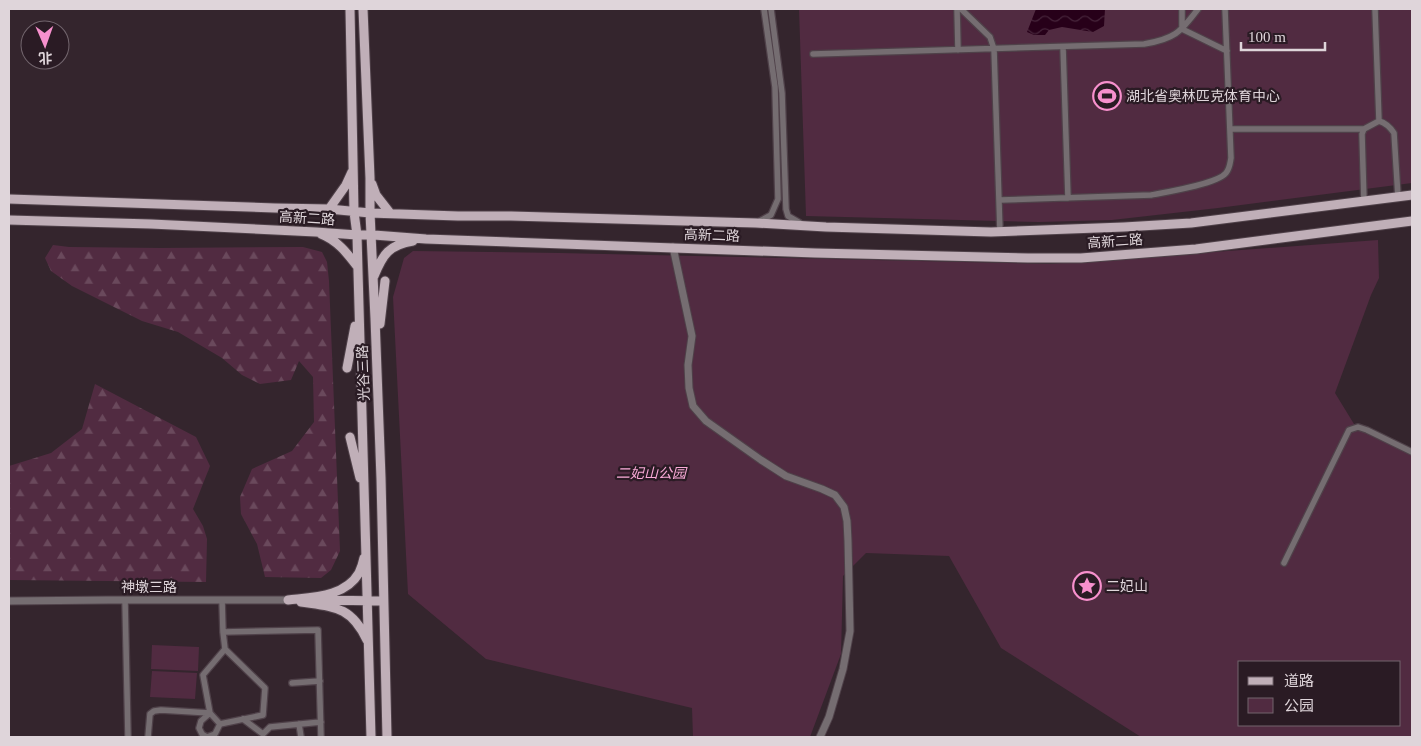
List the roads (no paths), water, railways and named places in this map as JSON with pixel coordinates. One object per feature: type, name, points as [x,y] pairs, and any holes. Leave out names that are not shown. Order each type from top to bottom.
[{"type":"main road","name":"光谷三路","points":[[350,9],[354,212],[371,737]]},
{"type":"main road","name":"光谷三路","points":[[364,9],[370,213],[381,468],[387,737]]},
{"type":"main road","points":[[329,209],[354,170]]},
{"type":"main road","points":[[370,178],[376,195],[390,213]]},
{"type":"main road","name":"高新二路","points":[[9,199],[329,209],[370,213],[1000,232],[1191,223],[1412,196]]},
{"type":"main road","name":"高新二路","points":[[9,220],[151,224],[426,239],[815,253],[1028,258],[1081,258],[1196,249],[1412,221]]},
{"type":"main road","points":[[316,232],[324,235],[341,247],[357,266]]},
{"type":"main road","points":[[373,279],[383,256],[392,247],[426,239]]},
{"type":"main road","points":[[376,351],[385,281]]},
{"type":"main road","points":[[347,368],[358,308]]},
{"type":"main road","points":[[350,437],[364,497]]},
{"type":"main road","points":[[288,600],[338,592],[352,582],[360,572],[366,552]]},
{"type":"main road","points":[[288,600],[383,601]]},
{"type":"main road","points":[[288,600],[336,607],[350,616],[362,629],[369,644]]},
{"type":"street","points":[[756,224],[771,215],[778,199],[775,87],[764,9]]},
{"type":"street","points":[[771,9],[782,94],[786,209],[788,216],[807,226]]},
{"type":"street","points":[[957,9],[958,50]]},
{"type":"street","points":[[961,9],[990,37],[994,49],[1000,232]]},
{"type":"street","points":[[1182,9],[1182,29]]},
{"type":"street","points":[[813,54],[1144,44],[1164,41],[1182,29],[1198,9]]},
{"type":"street","points":[[1000,200],[1170,192],[1214,181],[1226,173],[1230,166],[1231,158],[1231,129],[1225,9]]},
{"type":"street","points":[[1375,9],[1379,121]]},
{"type":"street","points":[[1182,29],[1227,51]]},
{"type":"street","points":[[1063,47],[1068,198]]},
{"type":"street","points":[[1231,129],[1364,129],[1379,121]]},
{"type":"street","points":[[1379,121],[1384,123],[1394,133],[1398,197]]},
{"type":"street","points":[[1364,129],[1362,134],[1364,202]]},
{"type":"street","points":[[673,247],[692,336],[688,365],[689,388],[694,406],[706,421],[762,460],[786,476],[835,495],[844,507],[848,541],[850,631],[843,669],[829,717],[820,737]]},
{"type":"street","points":[[1284,563],[1349,430],[1358,427],[1367,430],[1412,452]]},
{"type":"street","points":[[126,600],[128,737]]},
{"type":"street","points":[[220,724],[263,715],[265,688],[225,649],[222,600]]},
{"type":"street","name":"神墩三路","points":[[9,601],[288,600]]},
{"type":"street","points":[[223,632],[318,630],[321,737]]},
{"type":"street","points":[[220,724],[210,713],[203,675],[225,649]]},
{"type":"street","points":[[292,683],[320,680]]},
{"type":"street","points":[[148,737],[150,714],[154,711],[210,713]]},
{"type":"street","points":[[210,713],[201,721],[199,728],[202,734],[207,737],[215,734],[220,724]]},
{"type":"street","points":[[244,719],[263,734],[270,727],[321,722]]},
{"type":"street","points":[[299,724],[301,737]]},
{"type":"water","points":[[1036,9],[1105,9],[1104,26],[1093,32],[1062,27],[1049,30],[1045,35],[1034,35],[1027,32]]},
{"type":"place","name":"湖北省奥林匹克体育中心","points":[[1107,96]]},
{"type":"place","name":"二妃山","points":[[1087,586]]},
{"type":"park label","name":"二妃山公园","points":[[651,473]]}]
